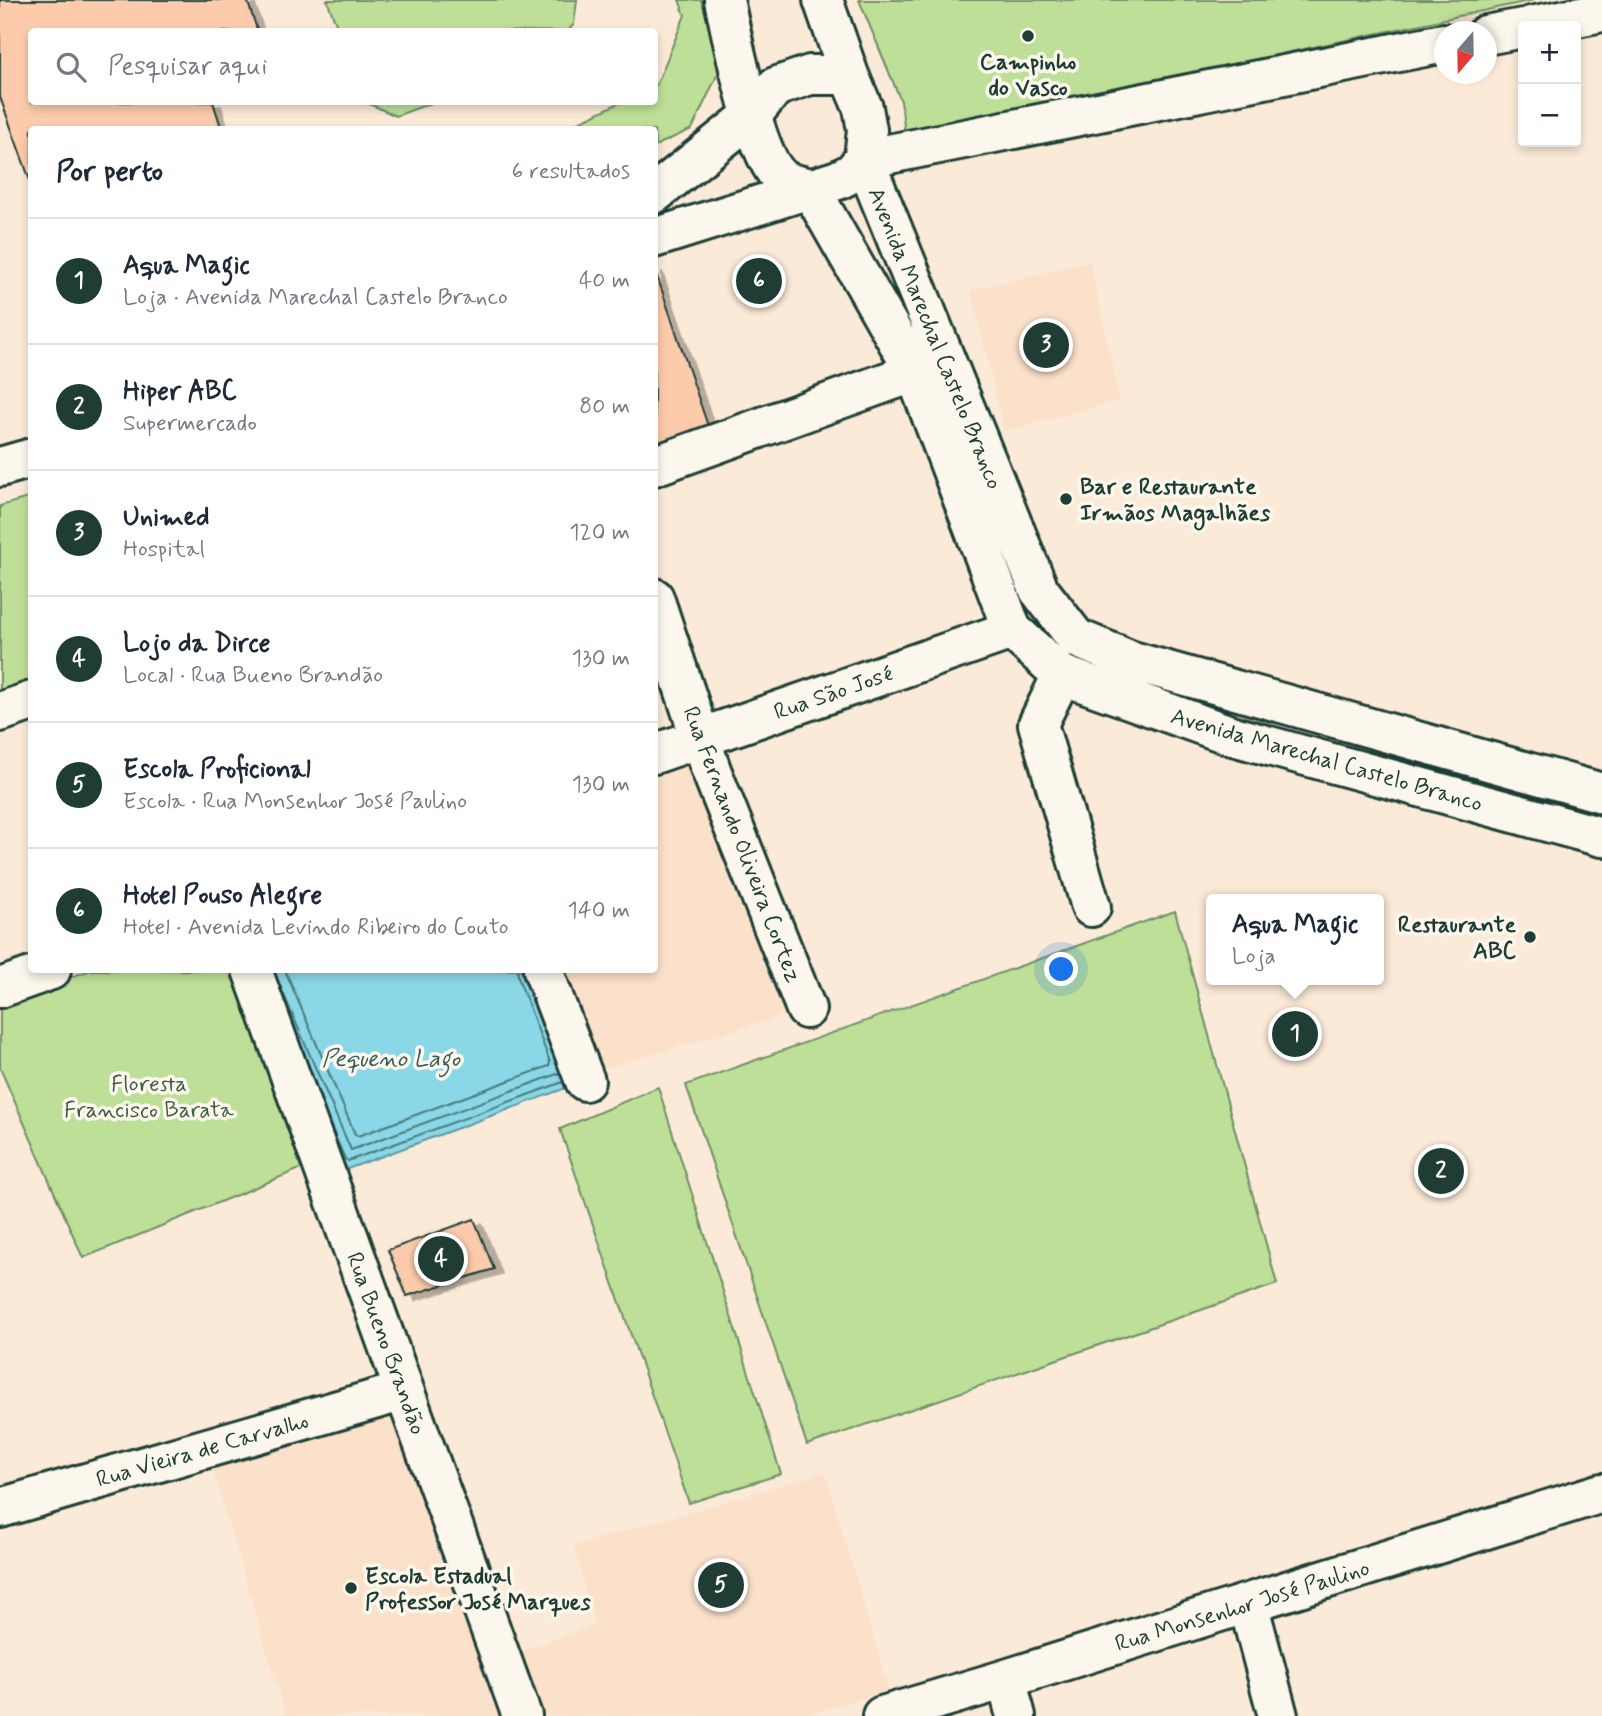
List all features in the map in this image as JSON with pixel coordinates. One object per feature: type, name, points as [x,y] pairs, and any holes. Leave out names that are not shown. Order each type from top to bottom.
[{"type":"street","points":[[724,0],[751,116],[771,164],[784,180],[810,188]]},
{"type":"street","points":[[658,237],[845,177],[864,159],[867,130],[863,108],[823,0]]},
{"type":"street","points":[[1556,21],[1602,12]]},
{"type":"street","points":[[1497,33],[1518,29]]},
{"type":"street","points":[[864,159],[1434,45]]},
{"type":"street","points":[[658,191],[751,116],[775,87],[810,75],[849,75]]},
{"type":"street","name":"Avenida Marechal Castelo Branco","points":[[864,159],[1039,590],[1076,638],[1132,661],[1602,793]]},
{"type":"street","name":"Avenida Marechal Castelo Branco","points":[[810,188],[915,372],[1012,630],[1062,675],[1233,736],[1602,837]]},
{"type":"street","points":[[658,465],[915,372]]},
{"type":"street","points":[[0,467],[28,459]]},
{"type":"street","name":"Rua Fernando Oliveira Cortez","points":[[658,610],[711,770],[806,1009]]},
{"type":"street","name":"Rua São José","points":[[658,753],[1012,630]]},
{"type":"street","points":[[1062,675],[1038,724],[1091,907]]},
{"type":"street","points":[[0,712],[28,702]]},
{"type":"street","name":"Avenida Marechal Castelo Branco","points":[[1546,776],[1580,799],[1602,823]]},
{"type":"street","points":[[0,988],[42,973]]},
{"type":"street","name":"Rua Bueno Brandão","points":[[253,973],[522,1716]]},
{"type":"street","points":[[544,973],[585,1081]]},
{"type":"street","name":"Rua Vieira de Carvalho","points":[[0,1508],[404,1391]]},
{"type":"street","name":"Rua Monsenhor José Paulino","points":[[882,1716],[1602,1493]]},
{"type":"street","points":[[1248,1602],[1278,1716]]},
{"type":"street","points":[[1006,1679],[1016,1716]]},
{"type":"shaded area","points":[[1090,262],[1120,400],[1004,431],[971,290]]},
{"type":"shaded area","points":[[700,738],[806,1009],[599,1070],[561,973],[658,973],[658,757]]},
{"type":"shaded area","name":"Escola Estadual Professor José Marques","points":[[395,1415],[498,1716],[286,1716],[210,1461]]},
{"type":"shaded area","points":[[825,1472],[889,1690],[802,1716],[538,1716],[516,1653],[594,1625],[574,1546]]},
{"type":"green space","points":[[327,0],[577,0],[574,24],[571,28],[338,28]]},
{"type":"green space","points":[[679,0],[701,0],[723,63],[692,129],[658,145],[658,126],[570,126],[615,105],[658,105],[658,82],[685,15]]},
{"type":"green space","points":[[859,0],[1534,0],[905,134],[901,101]]},
{"type":"green space","points":[[372,105],[426,105],[396,116]]},
{"type":"green space","points":[[28,498],[28,681],[0,691],[0,506]]},
{"type":"green space","points":[[1175,911],[1277,1284],[807,1445],[686,1085]]},
{"type":"green space","name":"Floresta Francisco Barata","points":[[82,973],[239,973],[305,1167],[83,1258],[0,1068],[0,1003]]},
{"type":"green space","points":[[658,1087],[781,1474],[689,1503],[560,1129]]},
{"type":"water","name":"Pequeno Lago","points":[[257,973],[544,973],[585,1081],[342,1171]]},
{"type":"building","points":[[0,0],[247,0],[257,28],[28,28],[28,105],[214,105],[221,126],[28,126],[28,175],[0,97]]},
{"type":"building","points":[[658,279],[710,432],[658,450]]},
{"type":"building","points":[[474,1219],[494,1269],[407,1296],[388,1250]]},
{"type":"place","name":"Campinho do Vasco","points":[[1028,36]]},
{"type":"place","name":"Hotel Pouso Alegre","points":[[759,281]]},
{"type":"place","name":"Unimed","points":[[1046,345]]},
{"type":"place","name":"Bar e Restaurante Irmãos Magalhães","points":[[1066,499]]},
{"type":"place","name":"Restaurante ABC","points":[[1530,937]]},
{"type":"place","name":"Aqua Magic","points":[[1295,1034]]},
{"type":"place","name":"Hiper ABC","points":[[1441,1171]]},
{"type":"place","name":"Lojo da Dirce","points":[[441,1259]]},
{"type":"place","name":"Escola Proficional","points":[[721,1585]]},
{"type":"place","name":"Escola Estadual Professor José Marques","points":[[351,1588]]}]
